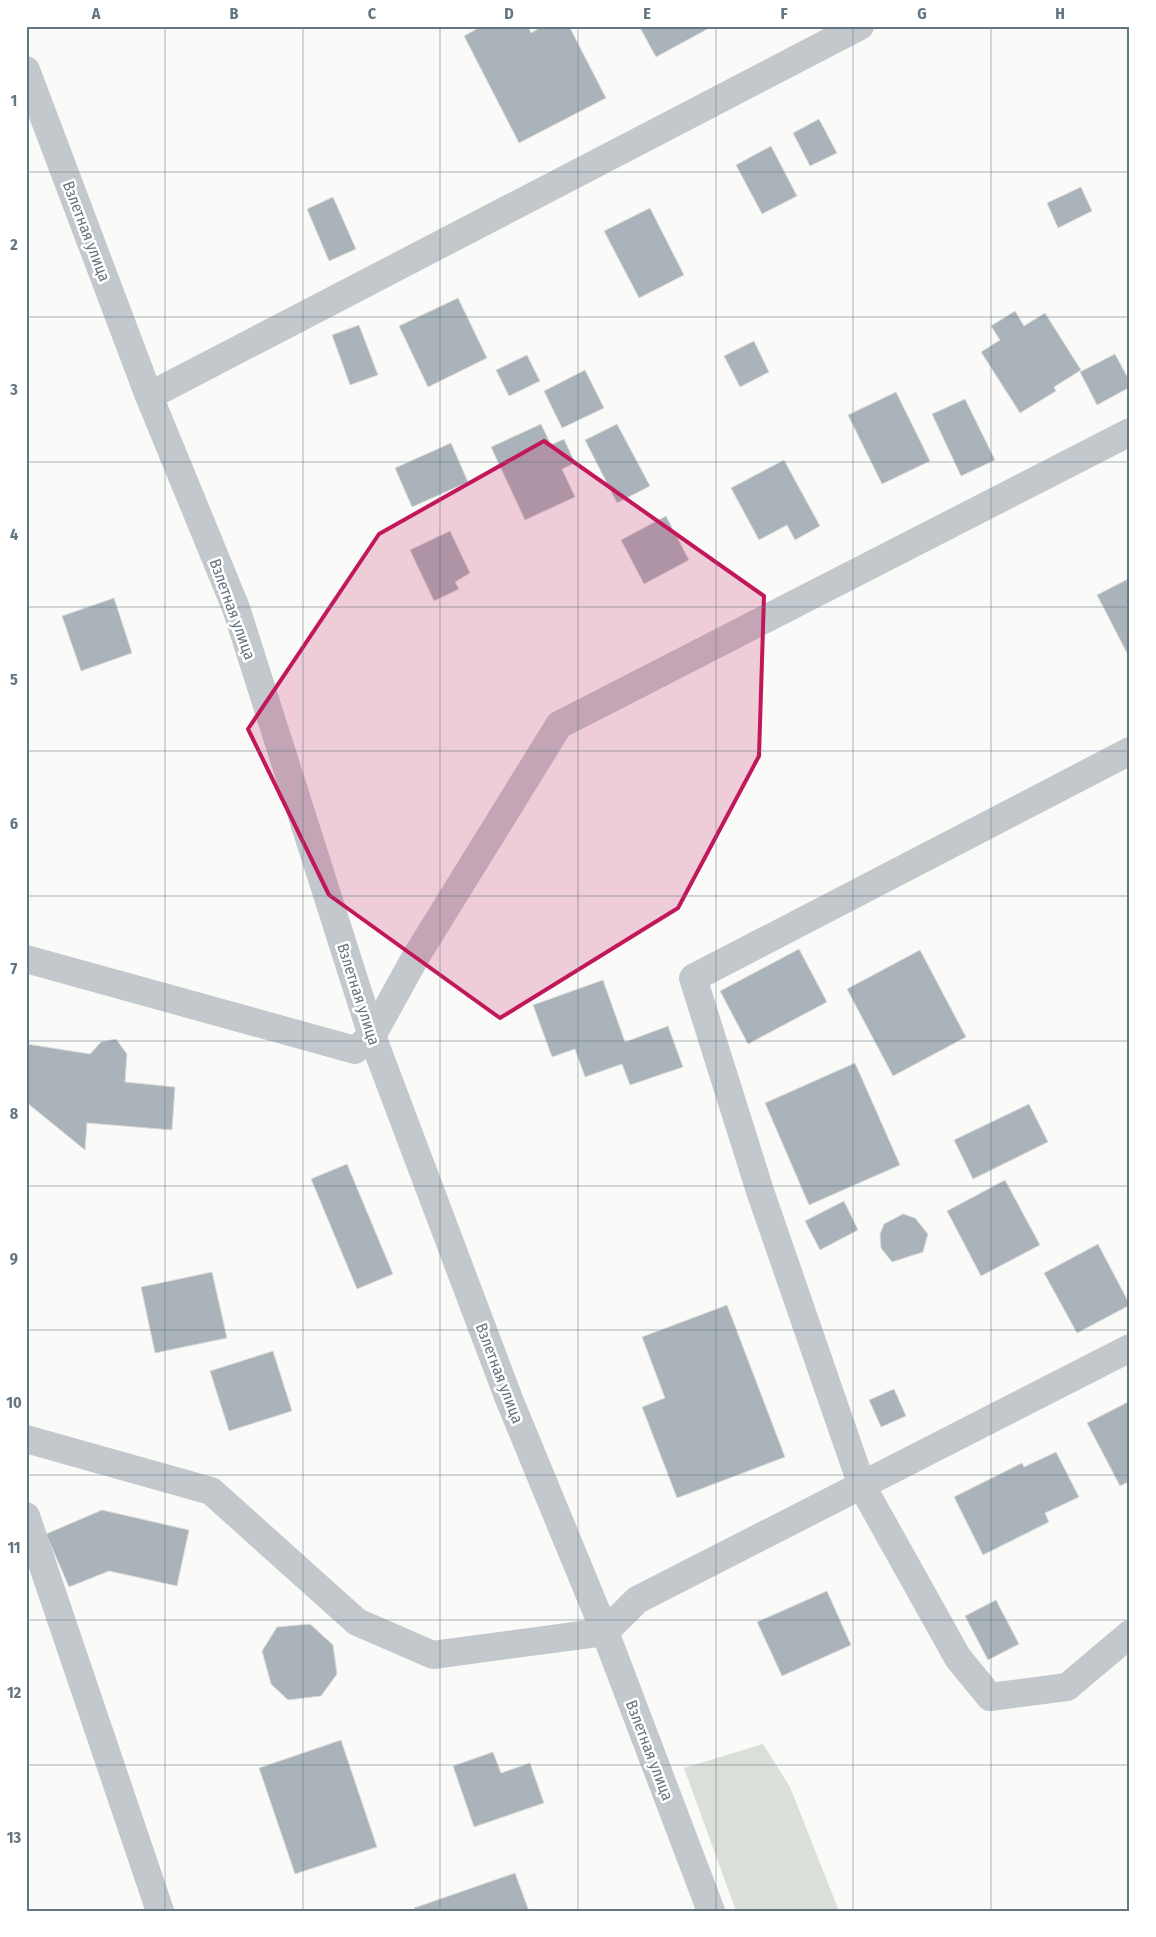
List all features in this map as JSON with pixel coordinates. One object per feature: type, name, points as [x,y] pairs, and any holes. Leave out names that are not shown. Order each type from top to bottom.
[{"type":"street","points":[[149,396],[860,26]]},
{"type":"street","name":"Взлетная улица","points":[[26,70],[149,396],[236,608],[372,1036],[509,1399],[605,1632],[711,1911]]},
{"type":"street","points":[[26,959],[355,1050],[372,1036],[415,958],[559,725],[1130,432]]},
{"type":"street","points":[[1130,751],[692,978],[763,1200],[862,1486],[958,1658],[990,1697],[1067,1687],[1130,1634]]},
{"type":"street","points":[[26,1439],[211,1491],[357,1622],[433,1655],[605,1632],[638,1600],[1130,1348]]},
{"type":"street","points":[[26,1516],[160,1911]]},
{"type":"highlighted area","points":[[544,441],[764,596],[759,756],[678,908],[500,1018],[329,895],[248,729],[379,534]]},
{"type":"shaded area","points":[[763,1744],[790,1787],[839,1911],[736,1911],[684,1768]]},
{"type":"building","points":[[482,26],[528,26],[531,33],[543,26],[569,26],[606,98],[519,143],[464,36]]},
{"type":"building","points":[[639,26],[713,26],[656,57]]},
{"type":"building","points":[[819,119],[837,153],[810,166],[793,133]]},
{"type":"building","points":[[771,146],[797,196],[762,214],[736,165]]},
{"type":"building","points":[[1081,187],[1092,211],[1058,228],[1047,203]]},
{"type":"building","points":[[333,197],[356,249],[329,261],[307,209]]},
{"type":"building","points":[[650,208],[684,275],[639,298],[604,231]]},
{"type":"building","points":[[458,298],[487,358],[428,387],[399,326]]},
{"type":"building","points":[[1015,311],[1024,326],[1045,313],[1081,370],[1054,387],[1056,391],[1020,413],[981,352],[1000,340],[991,326]]},
{"type":"building","points":[[359,325],[378,375],[350,385],[332,335]]},
{"type":"building","points":[[754,341],[769,372],[740,387],[724,356]]},
{"type":"building","points":[[1115,354],[1130,382],[1130,387],[1097,405],[1080,372]]},
{"type":"building","points":[[527,355],[540,381],[509,396],[496,370]]},
{"type":"building","points":[[585,370],[604,408],[562,428],[544,391]]},
{"type":"building","points":[[896,392],[930,461],[882,484],[848,415]]},
{"type":"building","points":[[965,399],[995,460],[961,476],[932,414]]},
{"type":"building","points":[[541,424],[551,445],[564,439],[575,463],[562,469],[575,497],[525,520],[491,447]]},
{"type":"building","points":[[617,424],[650,486],[617,503],[585,440]]},
{"type":"building","points":[[451,443],[468,482],[412,507],[395,468]]},
{"type":"building","points":[[784,460],[820,526],[795,540],[787,525],[759,540],[731,488]]},
{"type":"building","points":[[666,516],[689,560],[644,584],[621,540]]},
{"type":"building","points":[[450,531],[470,573],[455,582],[459,589],[434,601],[410,550]]},
{"type":"building","points":[[1130,578],[1130,656],[1129,657],[1097,595]]},
{"type":"building","points":[[114,598],[132,653],[81,671],[62,616]]},
{"type":"building","points":[[799,949],[827,1002],[748,1044],[720,991]]},
{"type":"building","points":[[920,950],[966,1037],[893,1076],[847,989]]},
{"type":"building","points":[[603,980],[625,1042],[668,1026],[683,1067],[630,1085],[622,1064],[585,1077],[575,1049],[552,1057],[533,1005]]},
{"type":"building","points":[[116,1039],[127,1054],[125,1082],[175,1087],[172,1130],[87,1123],[85,1150],[26,1102],[27,1044],[90,1054],[101,1042]]},
{"type":"building","points":[[855,1063],[900,1165],[809,1205],[765,1103]]},
{"type":"building","points":[[1029,1104],[1048,1142],[973,1179],[954,1140]]},
{"type":"building","points":[[347,1164],[393,1274],[357,1289],[311,1179]]},
{"type":"building","points":[[1005,1180],[1040,1245],[981,1276],[947,1211]]},
{"type":"building","points":[[844,1201],[858,1230],[820,1250],[805,1221]]},
{"type":"building","points":[[903,1214],[915,1218],[928,1234],[923,1252],[892,1262],[881,1248],[880,1234],[884,1224]]},
{"type":"building","points":[[1098,1244],[1130,1305],[1077,1333],[1044,1273]]},
{"type":"building","points":[[212,1272],[227,1338],[155,1353],[141,1287]]},
{"type":"building","points":[[727,1305],[785,1457],[677,1498],[642,1407],[665,1398],[642,1337]]},
{"type":"building","points":[[273,1351],[292,1411],[229,1431],[210,1371]]},
{"type":"building","points":[[894,1389],[906,1416],[881,1427],[869,1400]]},
{"type":"building","points":[[1130,1401],[1130,1481],[1120,1486],[1087,1423]]},
{"type":"building","points":[[1056,1452],[1079,1497],[1045,1513],[1049,1522],[983,1555],[954,1497],[1022,1463],[1024,1467]]},
{"type":"building","points":[[102,1510],[189,1530],[177,1586],[109,1571],[69,1587],[46,1534]]},
{"type":"building","points":[[827,1591],[851,1645],[782,1676],[757,1622]]},
{"type":"building","points":[[996,1600],[1019,1644],[988,1660],[965,1616]]},
{"type":"building","points":[[310,1624],[333,1645],[337,1674],[321,1696],[288,1700],[271,1684],[262,1651],[277,1627]]},
{"type":"building","points":[[341,1740],[377,1847],[295,1874],[259,1768]]},
{"type":"building","points":[[493,1752],[501,1773],[530,1763],[544,1803],[474,1827],[453,1766]]},
{"type":"building","points":[[515,1873],[529,1911],[415,1911],[414,1908]]}]
